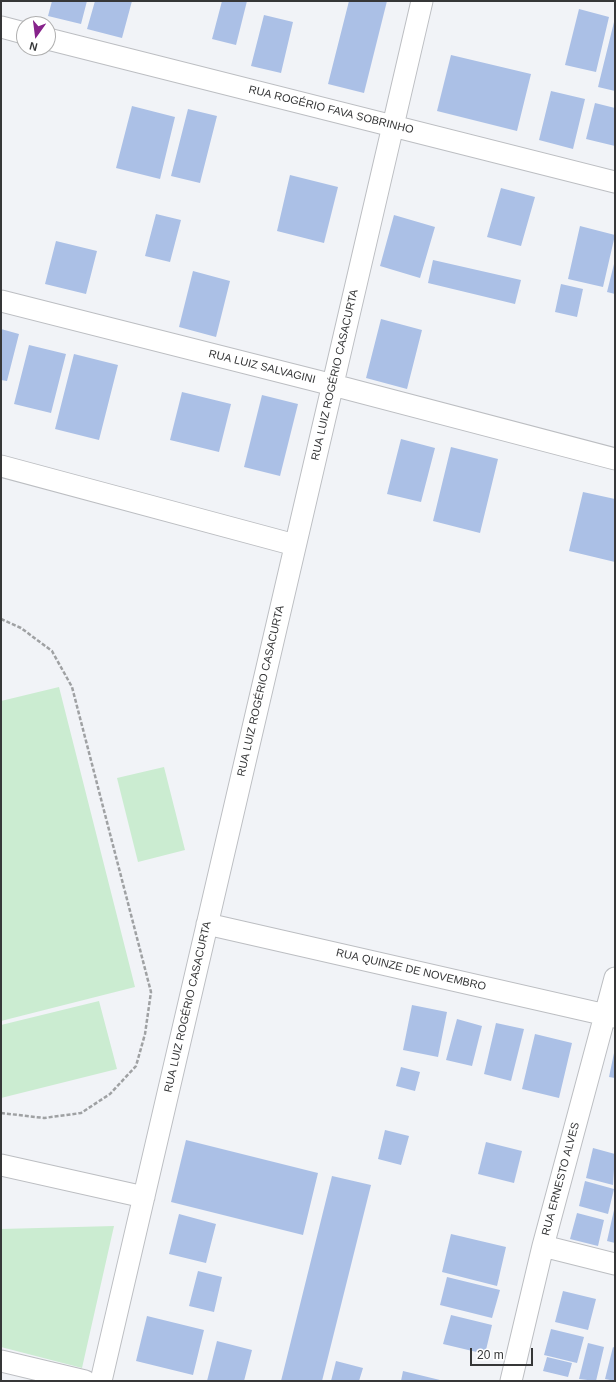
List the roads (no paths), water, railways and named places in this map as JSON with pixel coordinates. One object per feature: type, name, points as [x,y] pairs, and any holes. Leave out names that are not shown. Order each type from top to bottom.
[{"type":"street","name":"RUA LUIZ ROGÉRIO CASACURTA","points":[[101,1381],[422,1]]},
{"type":"street","points":[[1,27],[16,31]]},
{"type":"street","name":"RUA ROGÉRIO FAVA SOBRINHO","points":[[56,41],[615,182]]},
{"type":"street","name":"RUA LUIZ SALVAGINI","points":[[1,301],[333,385],[615,459]]},
{"type":"street","points":[[1,466],[295,546]]},
{"type":"street","name":"RUA QUINZE DE NOVEMBRO","points":[[207,924],[610,1015]]},
{"type":"street","name":"RUA ERNESTO ALVES","points":[[511,1381],[543,1246],[610,1015],[615,978]]},
{"type":"street","points":[[1,1166],[144,1197]]},
{"type":"street","points":[[543,1246],[615,1264]]},
{"type":"street","points":[[1,1361],[85,1381]]}]
